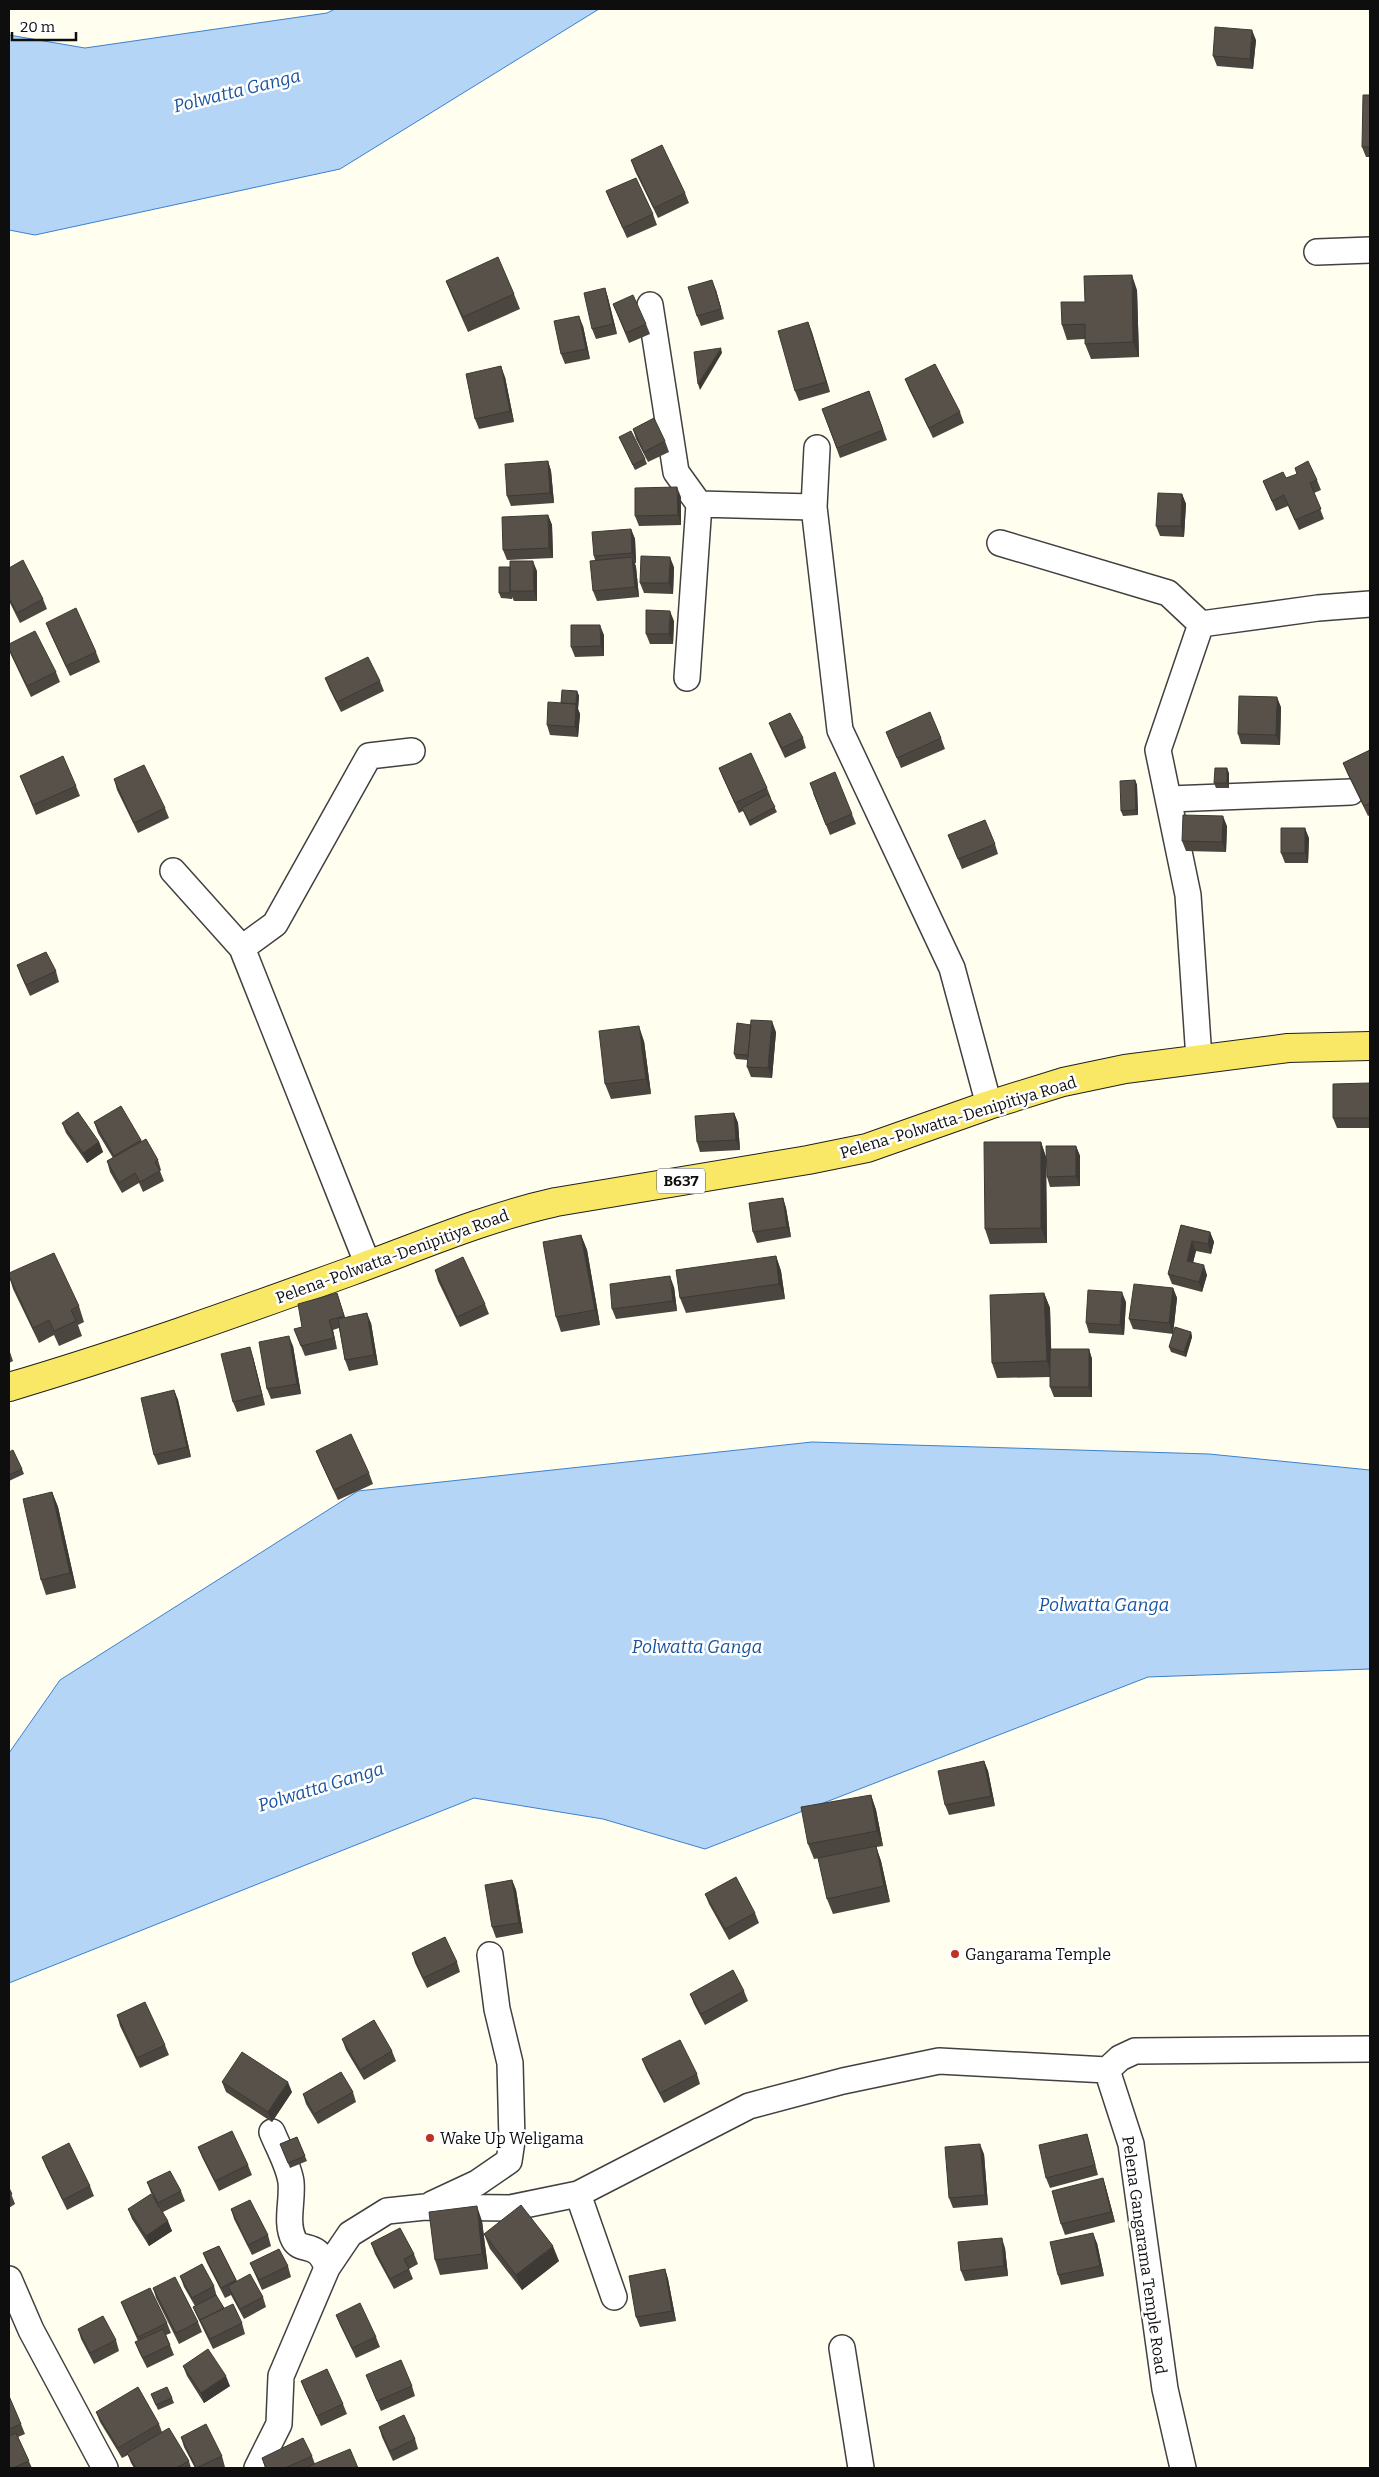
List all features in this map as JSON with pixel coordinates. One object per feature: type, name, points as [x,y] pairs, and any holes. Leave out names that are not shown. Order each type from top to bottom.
[{"type":"main road","name":"Pelena-Polwatta-Denipitiya Road","points":[[9,1387],[205,1324],[368,1266],[472,1225],[518,1211],[556,1202],[808,1160],[867,1148],[988,1105],[1081,1078],[1126,1069],[1288,1048],[1370,1046]]},
{"type":"street","points":[[1317,252],[1370,250]]},
{"type":"street","points":[[650,305],[676,472],[699,504],[687,678]]},
{"type":"street","points":[[817,448],[814,507],[840,730],[952,968],[988,1105]]},
{"type":"street","points":[[699,504],[814,507]]},
{"type":"street","points":[[1000,543],[1168,593],[1201,624]]},
{"type":"street","points":[[1201,624],[1318,608],[1370,604]]},
{"type":"street","points":[[1199,1059],[1188,895],[1170,799],[1158,750],[1201,624]]},
{"type":"street","points":[[242,948],[275,924],[369,756],[412,751]]},
{"type":"street","points":[[1170,799],[1351,792]]},
{"type":"street","points":[[172,871],[242,948],[368,1266]]},
{"type":"street","points":[[425,2207],[477,2183],[509,2161],[512,2141],[510,2062],[497,2009],[490,1955]]},
{"type":"street","points":[[257,2468],[279,2424],[281,2376],[327,2268],[350,2234],[387,2211],[425,2207],[510,2208],[578,2194],[749,2106],[843,2081],[939,2061],[1107,2070],[1120,2058],[1135,2051],[1370,2049]]},
{"type":"street","name":"Pelena Gangarama Temple Road","points":[[1107,2070],[1131,2144],[1164,2389],[1183,2468]]},
{"type":"street","points":[[272,2132],[291,2181],[291,2227],[294,2240],[299,2245],[314,2249],[324,2258],[327,2268]]},
{"type":"street","points":[[578,2194],[614,2297]]},
{"type":"street","points":[[9,2279],[20,2329],[105,2468]]},
{"type":"street","points":[[842,2348],[861,2468]]},
{"type":"water","name":"Polwatta Ganga","points":[[335,9],[599,9],[340,169],[35,235],[9,230],[9,35],[85,48],[327,13]]},
{"type":"water","name":"Polwatta Ganga","points":[[812,1442],[1209,1454],[1370,1470],[1370,1669],[1148,1677],[705,1849],[603,1819],[474,1798],[9,1983],[9,1753],[60,1680],[358,1491]]},
{"type":"building","points":[[1215,27],[1252,30],[1250,59],[1213,56]]},
{"type":"building","points":[[1363,95],[1370,95],[1370,147],[1362,147]]},
{"type":"building","points":[[662,145],[685,193],[654,208],[631,160]]},
{"type":"building","points":[[636,178],[653,214],[623,228],[606,191]]},
{"type":"building","points":[[498,257],[514,294],[463,317],[446,281]]},
{"type":"building","points":[[1132,275],[1133,342],[1085,344],[1085,324],[1062,325],[1061,302],[1085,302],[1084,276]]},
{"type":"building","points":[[712,280],[721,309],[697,316],[688,287]]},
{"type":"building","points":[[605,288],[613,324],[592,329],[584,293]]},
{"type":"building","points":[[633,295],[646,324],[626,333],[613,304]]},
{"type":"building","points":[[579,316],[586,349],[561,354],[554,321]]},
{"type":"building","points":[[808,322],[826,382],[795,391],[778,331]]},
{"type":"building","points":[[721,348],[698,384],[694,352]]},
{"type":"building","points":[[935,364],[960,412],[929,428],[905,379]]},
{"type":"building","points":[[501,366],[510,411],[475,419],[466,374]]},
{"type":"building","points":[[869,391],[883,430],[837,448],[822,409]]},
{"type":"building","points":[[654,418],[665,441],[644,452],[633,429]]},
{"type":"building","points":[[631,431],[645,459],[633,465],[619,437]]},
{"type":"building","points":[[548,461],[550,493],[507,496],[505,464]]},
{"type":"building","points":[[1308,461],[1317,480],[1310,483],[1321,509],[1295,520],[1284,495],[1272,501],[1263,481],[1283,472],[1286,478],[1297,474],[1295,468]]},
{"type":"building","points":[[677,487],[678,515],[635,516],[635,488]]},
{"type":"building","points":[[1158,493],[1182,494],[1181,526],[1156,526]]},
{"type":"building","points":[[548,515],[549,548],[503,550],[502,517]]},
{"type":"building","points":[[631,529],[632,553],[594,556],[592,532]]},
{"type":"building","points":[[641,556],[670,557],[669,583],[640,583]]},
{"type":"building","points":[[632,557],[635,587],[593,591],[590,561]]},
{"type":"building","points":[[23,560],[43,599],[17,613],[9,598],[9,568]]},
{"type":"building","points":[[510,561],[533,561],[534,591],[510,591]]},
{"type":"building","points":[[499,567],[510,567],[510,593],[499,593]]},
{"type":"building","points":[[76,608],[96,652],[66,666],[46,623]]},
{"type":"building","points":[[646,610],[670,611],[669,634],[646,634]]},
{"type":"building","points":[[571,625],[600,625],[601,646],[571,647]]},
{"type":"building","points":[[35,631],[56,672],[27,686],[9,649],[9,644]]},
{"type":"building","points":[[368,657],[380,681],[337,702],[325,678]]},
{"type":"building","points":[[562,690],[577,691],[576,704],[561,703]]},
{"type":"building","points":[[1239,696],[1277,697],[1276,735],[1238,734]]},
{"type":"building","points":[[548,702],[576,704],[575,727],[547,725]]},
{"type":"building","points":[[930,712],[941,738],[897,758],[886,732]]},
{"type":"building","points":[[790,713],[803,738],[782,748],[769,723]]},
{"type":"building","points":[[1370,750],[1370,803],[1364,806],[1343,763]]},
{"type":"building","points":[[751,753],[767,788],[735,803],[719,768]]},
{"type":"building","points":[[63,756],[76,786],[33,805],[20,776]]},
{"type":"building","points":[[144,765],[165,808],[134,823],[114,779]]},
{"type":"building","points":[[1215,768],[1227,768],[1227,783],[1214,783]]},
{"type":"building","points":[[835,772],[852,814],[826,825],[810,783]]},
{"type":"building","points":[[1135,780],[1136,810],[1121,811],[1120,781]]},
{"type":"building","points":[[768,794],[775,807],[749,821],[742,808]]},
{"type":"building","points":[[1183,815],[1223,816],[1222,842],[1182,841]]},
{"type":"building","points":[[985,820],[995,844],[958,859],[948,835]]},
{"type":"building","points":[[1281,828],[1305,828],[1305,853],[1281,853]]},
{"type":"building","points":[[46,952],[56,971],[26,985],[17,965]]},
{"type":"building","points":[[751,1020],[772,1021],[768,1068],[747,1067]]},
{"type":"building","points":[[737,1023],[751,1025],[748,1055],[734,1054]]},
{"type":"building","points":[[639,1026],[646,1079],[605,1084],[599,1031]]},
{"type":"building","points":[[1370,1083],[1370,1118],[1333,1118],[1333,1084]]},
{"type":"building","points":[[121,1106],[141,1140],[114,1156],[94,1122]]},
{"type":"building","points":[[78,1112],[99,1142],[83,1153],[62,1123]]},
{"type":"building","points":[[734,1113],[736,1140],[697,1142],[695,1116]]},
{"type":"building","points":[[146,1139],[158,1160],[155,1162],[160,1171],[140,1182],[135,1173],[119,1183],[107,1161]]},
{"type":"building","points":[[984,1142],[1041,1142],[1041,1228],[985,1229]]},
{"type":"building","points":[[1046,1146],[1076,1146],[1076,1176],[1047,1177]]},
{"type":"building","points":[[783,1198],[787,1227],[753,1232],[749,1203]]},
{"type":"building","points":[[1181,1225],[1210,1232],[1208,1244],[1192,1241],[1187,1261],[1204,1265],[1199,1282],[1168,1274]]},
{"type":"building","points":[[581,1235],[595,1310],[556,1317],[543,1242]]},
{"type":"building","points":[[54,1253],[79,1306],[71,1310],[76,1321],[54,1331],[49,1320],[33,1328],[9,1273]]},
{"type":"building","points":[[776,1256],[779,1284],[680,1298],[676,1270]]},
{"type":"building","points":[[463,1257],[485,1304],[457,1317],[435,1270]]},
{"type":"building","points":[[670,1276],[673,1301],[612,1309],[610,1284]]},
{"type":"building","points":[[1134,1284],[1173,1288],[1169,1323],[1129,1319]]},
{"type":"building","points":[[1088,1290],[1122,1292],[1120,1325],[1086,1323]]},
{"type":"building","points":[[337,1293],[344,1316],[329,1320],[334,1338],[301,1346],[294,1329],[302,1327],[298,1304]]},
{"type":"building","points":[[1044,1293],[1047,1361],[992,1363],[990,1295]]},
{"type":"building","points":[[367,1313],[374,1355],[345,1360],[338,1319]]},
{"type":"building","points":[[1175,1327],[1191,1332],[1184,1352],[1169,1347]]},
{"type":"building","points":[[289,1336],[297,1384],[267,1389],[259,1342]]},
{"type":"building","points":[[250,1347],[262,1395],[233,1402],[221,1354]]},
{"type":"building","points":[[1050,1349],[1089,1349],[1089,1387],[1050,1387]]},
{"type":"building","points":[[174,1390],[187,1447],[154,1455],[141,1398]]},
{"type":"building","points":[[351,1434],[369,1473],[334,1490],[316,1451]]},
{"type":"building","points":[[13,1450],[22,1469],[9,1475],[9,1452]]},
{"type":"building","points":[[52,1492],[70,1573],[41,1580],[23,1499]]},
{"type":"building","points":[[984,1761],[991,1796],[945,1805],[938,1771]]},
{"type":"building","points":[[871,1795],[877,1831],[808,1844],[801,1807]]},
{"type":"building","points":[[876,1846],[884,1886],[827,1899],[818,1858]]},
{"type":"building","points":[[736,1877],[755,1913],[725,1929],[705,1894]]},
{"type":"building","points":[[512,1880],[519,1923],[492,1927],[485,1885]]},
{"type":"building","points":[[445,1937],[457,1962],[423,1978],[412,1953]]},
{"type":"building","points":[[733,1970],[744,1991],[701,2014],[690,1994]]},
{"type":"building","points":[[145,2002],[165,2045],[137,2058],[117,2015]]},
{"type":"building","points":[[374,2020],[392,2051],[360,2070],[342,2039]]},
{"type":"building","points":[[680,2040],[697,2074],[660,2093],[642,2059]]},
{"type":"building","points":[[242,2052],[288,2082],[268,2112],[222,2082]]},
{"type":"building","points":[[341,2072],[353,2092],[314,2114],[303,2094]]},
{"type":"building","points":[[232,2131],[248,2165],[215,2181],[198,2147]]},
{"type":"building","points":[[1087,2134],[1095,2165],[1046,2178],[1039,2145]]},
{"type":"building","points":[[297,2137],[305,2156],[288,2163],[280,2144]]},
{"type":"building","points":[[69,2143],[90,2186],[63,2200],[42,2157]]},
{"type":"building","points":[[980,2144],[985,2195],[949,2198],[945,2147]]},
{"type":"building","points":[[170,2171],[181,2191],[158,2203],[147,2182]]},
{"type":"building","points":[[1103,2178],[1111,2212],[1061,2224],[1052,2191]]},
{"type":"building","points":[[151,2194],[168,2221],[146,2236],[128,2209]]},
{"type":"building","points":[[250,2200],[268,2235],[248,2245],[231,2209]]},
{"type":"building","points":[[521,2205],[553,2246],[516,2275],[484,2234]]},
{"type":"building","points":[[477,2206],[482,2254],[435,2260],[429,2212]]},
{"type":"building","points":[[400,2228],[414,2254],[404,2259],[409,2269],[390,2279],[371,2243]]},
{"type":"building","points":[[1093,2233],[1100,2266],[1058,2275],[1050,2242]]},
{"type":"building","points":[[1002,2238],[1004,2266],[961,2271],[958,2242]]},
{"type":"building","points":[[219,2246],[236,2280],[221,2288],[203,2253]]},
{"type":"building","points":[[279,2249],[288,2266],[259,2280],[250,2263]]},
{"type":"building","points":[[202,2264],[214,2286],[192,2298],[180,2276]]},
{"type":"building","points":[[665,2269],[672,2311],[636,2317],[629,2276]]},
{"type":"building","points":[[250,2274],[263,2297],[240,2309],[228,2286]]},
{"type":"building","points":[[175,2277],[198,2322],[176,2333],[153,2288]]},
{"type":"building","points":[[150,2288],[167,2323],[138,2337],[121,2302]]},
{"type":"building","points":[[216,2295],[224,2308],[200,2320],[193,2307]]},
{"type":"building","points":[[360,2303],[376,2337],[352,2348],[336,2315]]},
{"type":"building","points":[[233,2304],[242,2323],[210,2339],[200,2320]]},
{"type":"building","points":[[103,2316],[116,2340],[90,2353],[78,2329]]},
{"type":"building","points":[[163,2329],[170,2345],[143,2358],[135,2342]]},
{"type":"building","points":[[208,2349],[226,2376],[201,2393],[183,2366]]},
{"type":"building","points":[[401,2360],[412,2386],[377,2401],[366,2375]]},
{"type":"building","points":[[327,2369],[343,2404],[317,2416],[301,2381]]},
{"type":"building","points":[[138,2387],[159,2424],[118,2448],[96,2412]]},
{"type":"building","points":[[167,2387],[172,2398],[156,2405],[151,2394]]},
{"type":"building","points":[[9,2396],[21,2424],[9,2429]]},
{"type":"building","points":[[404,2415],[415,2439],[390,2451],[379,2427]]},
{"type":"building","points":[[206,2424],[222,2456],[196,2468],[181,2437]]},
{"type":"building","points":[[169,2428],[189,2461],[176,2468],[136,2468],[127,2453]]},
{"type":"building","points":[[16,2433],[29,2461],[9,2468],[9,2436]]},
{"type":"building","points":[[303,2438],[312,2456],[285,2468],[266,2468],[262,2458]]},
{"type":"building","points":[[350,2449],[358,2468],[310,2468],[309,2466]]},
{"type":"place","name":"Gangarama Temple","points":[[955,1954]]},
{"type":"place","name":"Wake Up Weligama","points":[[430,2138]]}]
